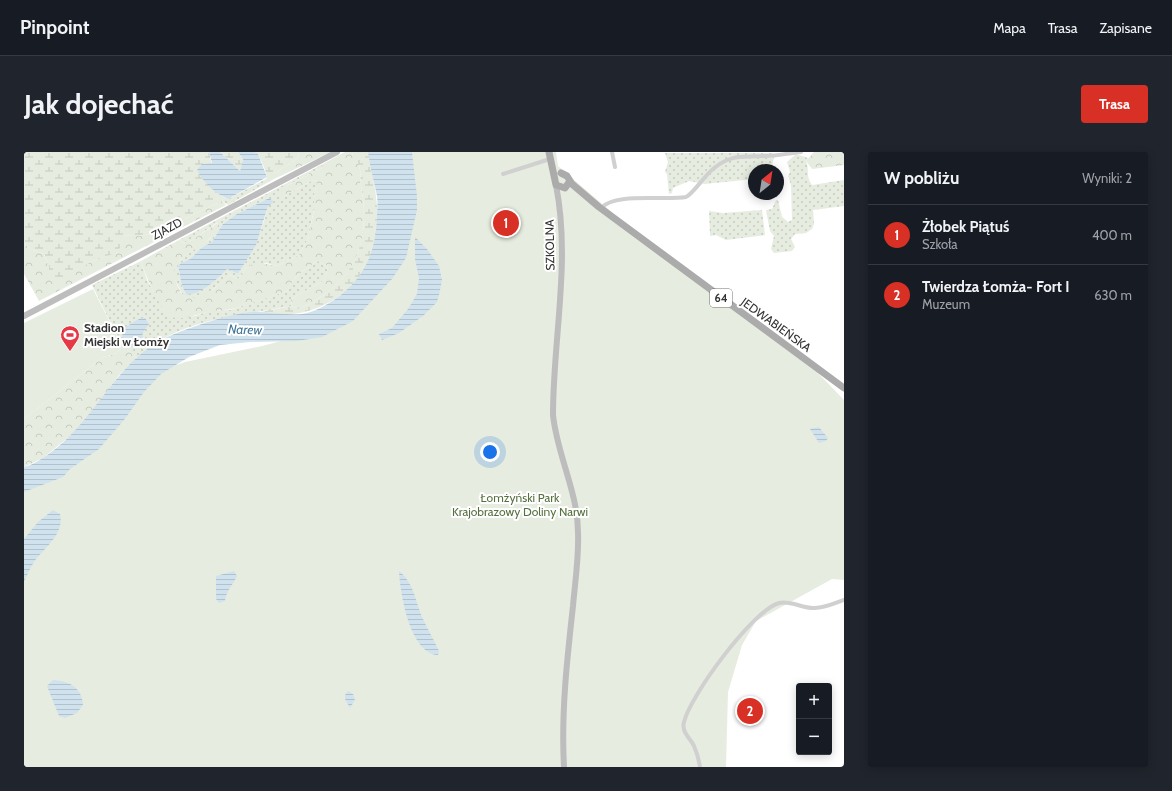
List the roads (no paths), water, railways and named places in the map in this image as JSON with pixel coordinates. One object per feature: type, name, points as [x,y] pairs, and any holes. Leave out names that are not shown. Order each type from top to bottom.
[{"type":"main road","name":"64","points":[[550,154],[558,175],[564,185]]},
{"type":"main road","name":"64","points":[[558,175],[567,176],[564,185]]},
{"type":"main road","name":"JEDWABIEŃSKA","points":[[564,185],[600,208],[844,388]]},
{"type":"street","name":"ZJAZD","points":[[24,316],[337,152]]},
{"type":"street","points":[[612,152],[615,167]]},
{"type":"street","points":[[600,208],[604,204],[621,200],[690,196],[697,184],[713,169],[732,157],[763,156],[801,152]]},
{"type":"street","points":[[503,174],[550,154]]},
{"type":"street","name":"SZKOLNA","points":[[564,185],[560,208],[561,281],[553,415],[555,432],[574,499],[578,535],[578,562],[564,693],[564,767]]},
{"type":"street","points":[[700,767],[695,747],[685,732],[684,721],[701,687],[737,638],[769,607],[779,603],[815,608],[844,600]]},
{"type":"water","points":[[209,152],[220,152],[240,171],[243,159],[238,152],[255,152],[258,154],[267,177],[228,199],[218,194],[210,187],[197,170],[202,164],[212,163]]},
{"type":"water","name":"Narew","points":[[368,152],[412,152],[417,196],[417,210],[406,258],[392,279],[353,321],[322,337],[297,341],[250,342],[220,345],[189,357],[161,374],[144,392],[124,420],[99,449],[70,469],[63,477],[24,492],[24,467],[41,459],[65,440],[79,426],[127,367],[156,343],[192,327],[237,314],[250,312],[292,314],[307,313],[329,303],[351,286],[364,269],[375,239],[377,196]]},
{"type":"water","points":[[269,198],[274,202],[268,206],[256,245],[238,274],[227,269],[214,282],[202,290],[196,293],[186,294],[178,266],[190,259],[201,248],[212,242],[222,225],[235,215]]},
{"type":"water","points":[[415,237],[427,249],[439,266],[442,280],[437,302],[423,316],[399,333],[382,340],[379,334],[392,328],[408,309],[417,294],[419,278],[415,259]]},
{"type":"water","points":[[141,318],[145,318],[149,324],[142,334],[143,340],[136,348],[131,347],[126,342],[122,333],[126,327]]},
{"type":"water","points":[[819,427],[828,438],[826,441],[819,443],[810,429]]},
{"type":"water","points":[[53,510],[60,514],[61,521],[57,534],[34,562],[24,582],[24,539],[38,522]]},
{"type":"water","points":[[234,571],[237,576],[228,591],[225,601],[219,603],[216,599],[216,576]]},
{"type":"water","points":[[399,571],[412,587],[420,613],[439,651],[438,655],[428,652],[420,645],[414,634],[404,607]]},
{"type":"water","points":[[53,680],[70,684],[78,690],[83,705],[77,713],[65,718],[59,716],[47,686]]},
{"type":"water","points":[[348,691],[353,694],[355,700],[350,708],[345,699],[345,695]]},
{"type":"place","name":"Żłobek Piątuś","points":[[506,223]]},
{"type":"place","name":"Stadion Miejski w Łomży","points":[[70,352]]},
{"type":"place","name":"Twierdza Łomża- Fort I","points":[[750,711]]},
{"type":"park label","name":"Łomżyński Park Krajobrazowy Doliny Narwi","points":[[520,505]]}]
